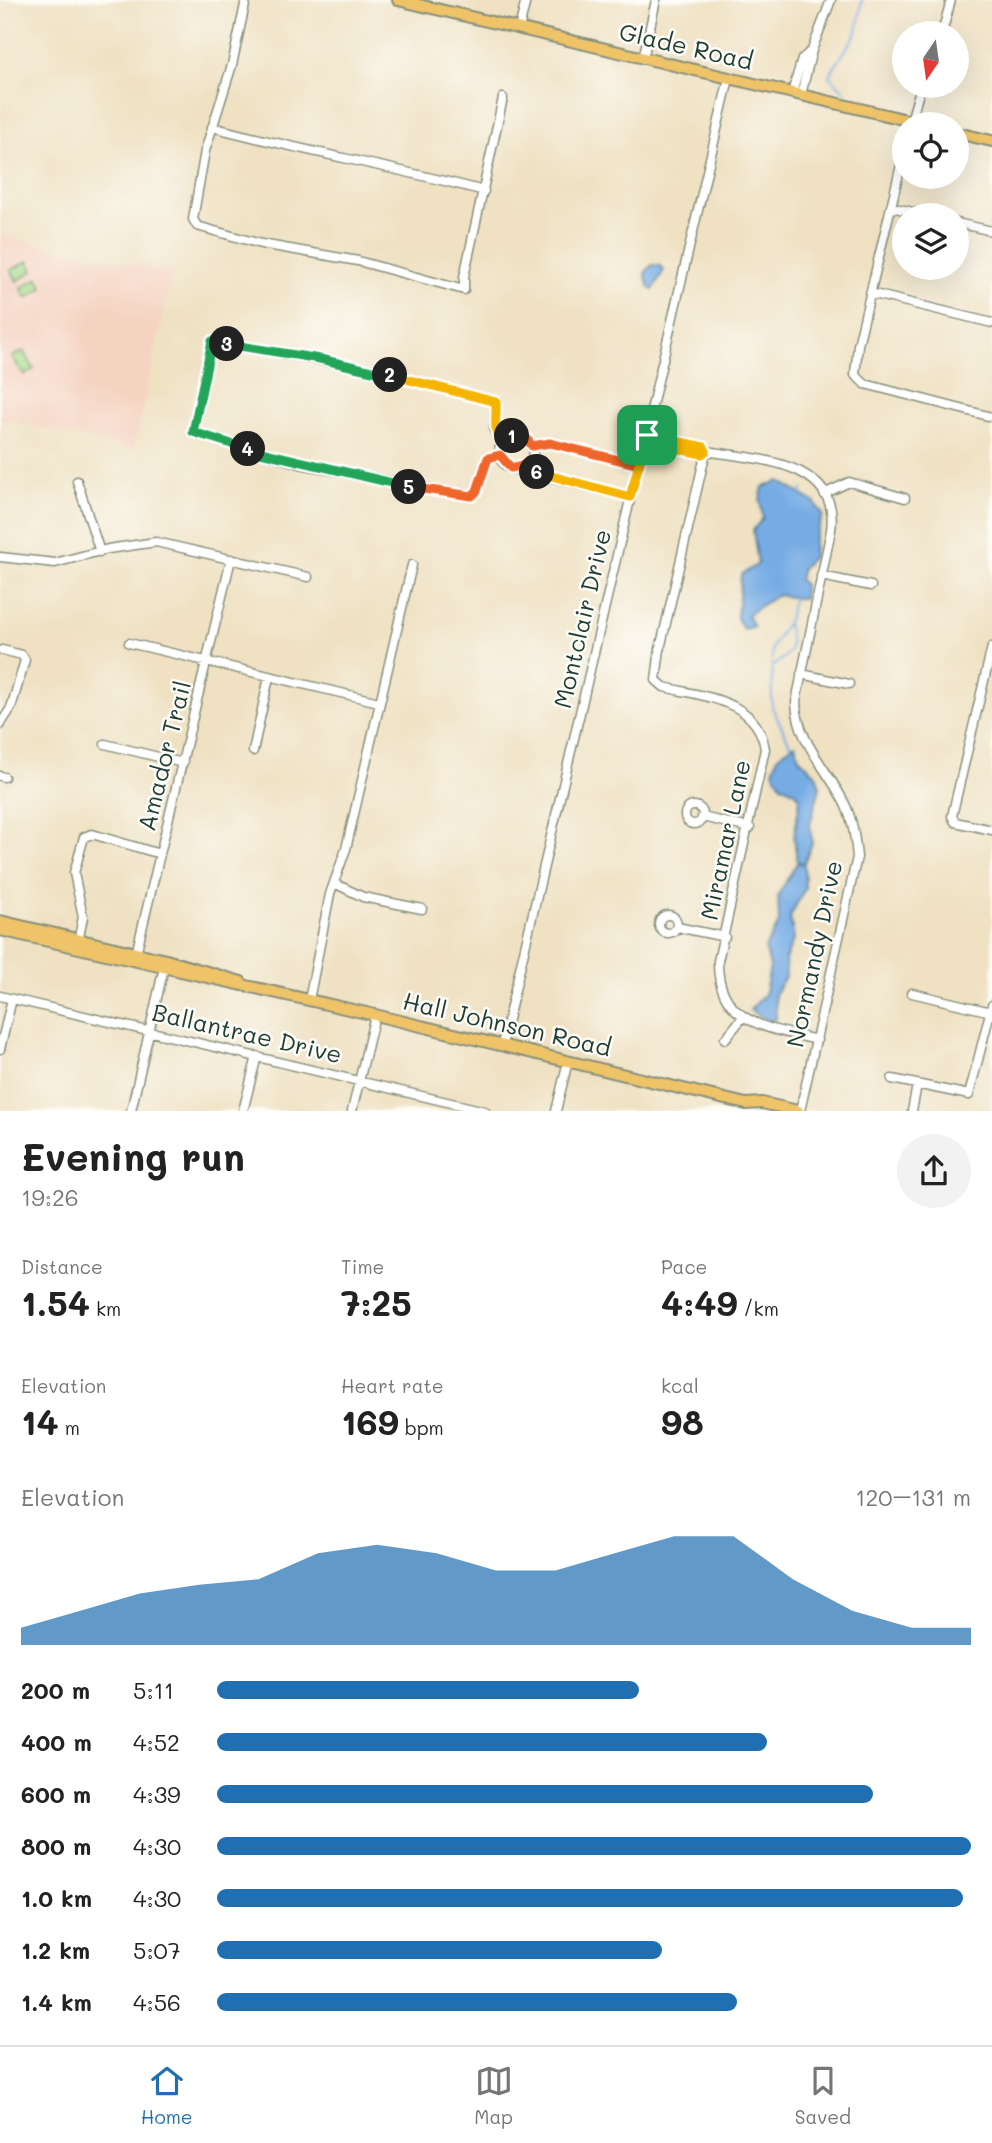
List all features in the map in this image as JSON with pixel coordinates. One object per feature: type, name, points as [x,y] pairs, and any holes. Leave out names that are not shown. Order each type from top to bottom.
[{"type":"main road","name":"Glade Road","points":[[398,0],[892,118]]},
{"type":"main road","points":[[969,135],[992,141]]},
{"type":"main road","name":"Hall Johnson Road","points":[[0,921],[78,944]]},
{"type":"main road","name":"Hall Johnson Road","points":[[0,930],[226,975],[253,987],[756,1107],[762,1103],[799,1111]]},
{"type":"street","points":[[246,0],[232,65],[212,127],[193,223],[261,244],[358,261],[464,290],[464,278],[503,98]]},
{"type":"street","points":[[519,29],[526,0]]},
{"type":"street","points":[[643,59],[656,0]]},
{"type":"street","points":[[797,94],[831,0]]},
{"type":"street","points":[[945,21],[951,0]]},
{"type":"street","name":"Montclair Drive","points":[[502,1045],[729,78]]},
{"type":"street","points":[[212,127],[484,191]]},
{"type":"street","points":[[895,189],[854,371],[865,384],[992,417]]},
{"type":"street","points":[[969,226],[992,231]]},
{"type":"street","points":[[870,293],[992,323]]},
{"type":"street","points":[[500,455],[488,458],[476,494],[467,496],[300,464],[193,432],[212,341],[345,364],[496,402],[494,430],[502,443]]},
{"type":"street","points":[[510,436],[521,436],[532,446],[533,456],[528,464],[511,468],[500,455],[502,443],[510,436]]},
{"type":"street","points":[[646,438],[704,447],[704,453],[769,460],[811,478],[824,494],[849,482],[905,498]]},
{"type":"street","points":[[532,446],[550,443],[639,465]]},
{"type":"street","name":"Miramar Lane","points":[[704,453],[656,677],[664,687],[734,705],[755,722],[765,750],[750,828],[718,961],[720,982],[727,1000],[743,1017]]},
{"type":"street","points":[[528,464],[541,475],[630,497]]},
{"type":"street","points":[[77,481],[100,552]]},
{"type":"street","name":"Normandy Drive","points":[[799,1111],[857,857],[853,825],[845,803],[801,733],[796,720],[801,674],[832,522],[824,494]]},
{"type":"street","points":[[0,557],[55,563],[156,542],[308,577]]},
{"type":"street","name":"Amador Trail","points":[[136,957],[231,559]]},
{"type":"street","points":[[309,1000],[334,883],[346,849],[412,565]]},
{"type":"street","points":[[821,576],[871,586]]},
{"type":"street","points":[[130,643],[379,702]]},
{"type":"street","points":[[992,648],[952,816],[955,822],[992,830]]},
{"type":"street","points":[[0,725],[11,708],[24,657],[2,650]]},
{"type":"street","points":[[801,674],[849,684]]},
{"type":"street","points":[[253,751],[270,677]]},
{"type":"street","points":[[105,744],[183,763]]},
{"type":"street","points":[[702,817],[750,828]]},
{"type":"street","points":[[78,944],[83,912],[74,873],[84,837],[92,834],[160,854]]},
{"type":"street","points":[[334,883],[363,897],[422,909]]},
{"type":"street","points":[[677,927],[725,937]]},
{"type":"street","points":[[131,1111],[165,964]]},
{"type":"street","points":[[892,1079],[967,1096],[972,1092],[991,1009],[912,993]]},
{"type":"street","name":"Ballantrae Drive","points":[[0,996],[485,1111]]},
{"type":"street","points":[[0,1049],[12,999]]},
{"type":"street","points":[[352,1111],[375,1015]]},
{"type":"street","points":[[725,1039],[743,1017],[764,1027],[817,1040]]},
{"type":"street","points":[[243,1111],[257,1056]]},
{"type":"street","points":[[556,1111],[568,1061]]},
{"type":"street","points":[[912,1111],[917,1085]]},
{"type":"shaded area","points":[[0,235],[172,273],[134,449],[0,419]]},
{"type":"green space","points":[[28,261],[33,271],[17,281],[11,270]]},
{"type":"green space","points":[[38,278],[43,288],[27,298],[21,288]]},
{"type":"green space","points":[[23,351],[34,369],[24,375],[12,357]]},
{"type":"water","points":[[652,265],[660,266],[664,270],[653,290],[649,287],[645,273]]},
{"type":"water","points":[[779,481],[814,502],[823,515],[814,539],[813,557],[802,568],[799,580],[804,585],[804,599],[777,595],[747,615],[754,627],[743,629],[737,618],[741,575],[758,564],[753,530],[763,518],[760,500],[763,487]]},
{"type":"water","points":[[795,744],[799,758],[816,774],[820,787],[810,824],[812,843],[804,863],[797,861],[794,837],[800,799],[796,792],[781,785],[773,771],[778,756]]},
{"type":"water","points":[[797,863],[804,864],[805,888],[790,917],[794,938],[785,960],[786,975],[775,994],[776,1019],[769,1021],[750,1010],[764,995],[770,967],[765,948],[779,923],[778,895]]},
{"type":"waterway","points":[[846,93],[829,76],[857,32],[862,0]]},
{"type":"waterway","points":[[801,494],[803,489]]},
{"type":"waterway","points":[[791,746],[772,707],[772,648],[789,618],[794,596]]},
{"type":"waterway","points":[[773,666],[789,652],[791,643],[787,622]]},
{"type":"route","points":[[647,435],[639,465],[625,461],[545,442],[532,446],[526,438],[516,435],[510,436],[502,443],[494,430],[496,402],[484,402],[358,367],[212,341],[193,432],[300,464],[467,496],[476,494],[483,467],[492,456],[500,455],[511,468],[518,469],[528,464],[541,475],[630,497],[645,442],[702,454],[706,451],[704,447],[647,435]]}]
